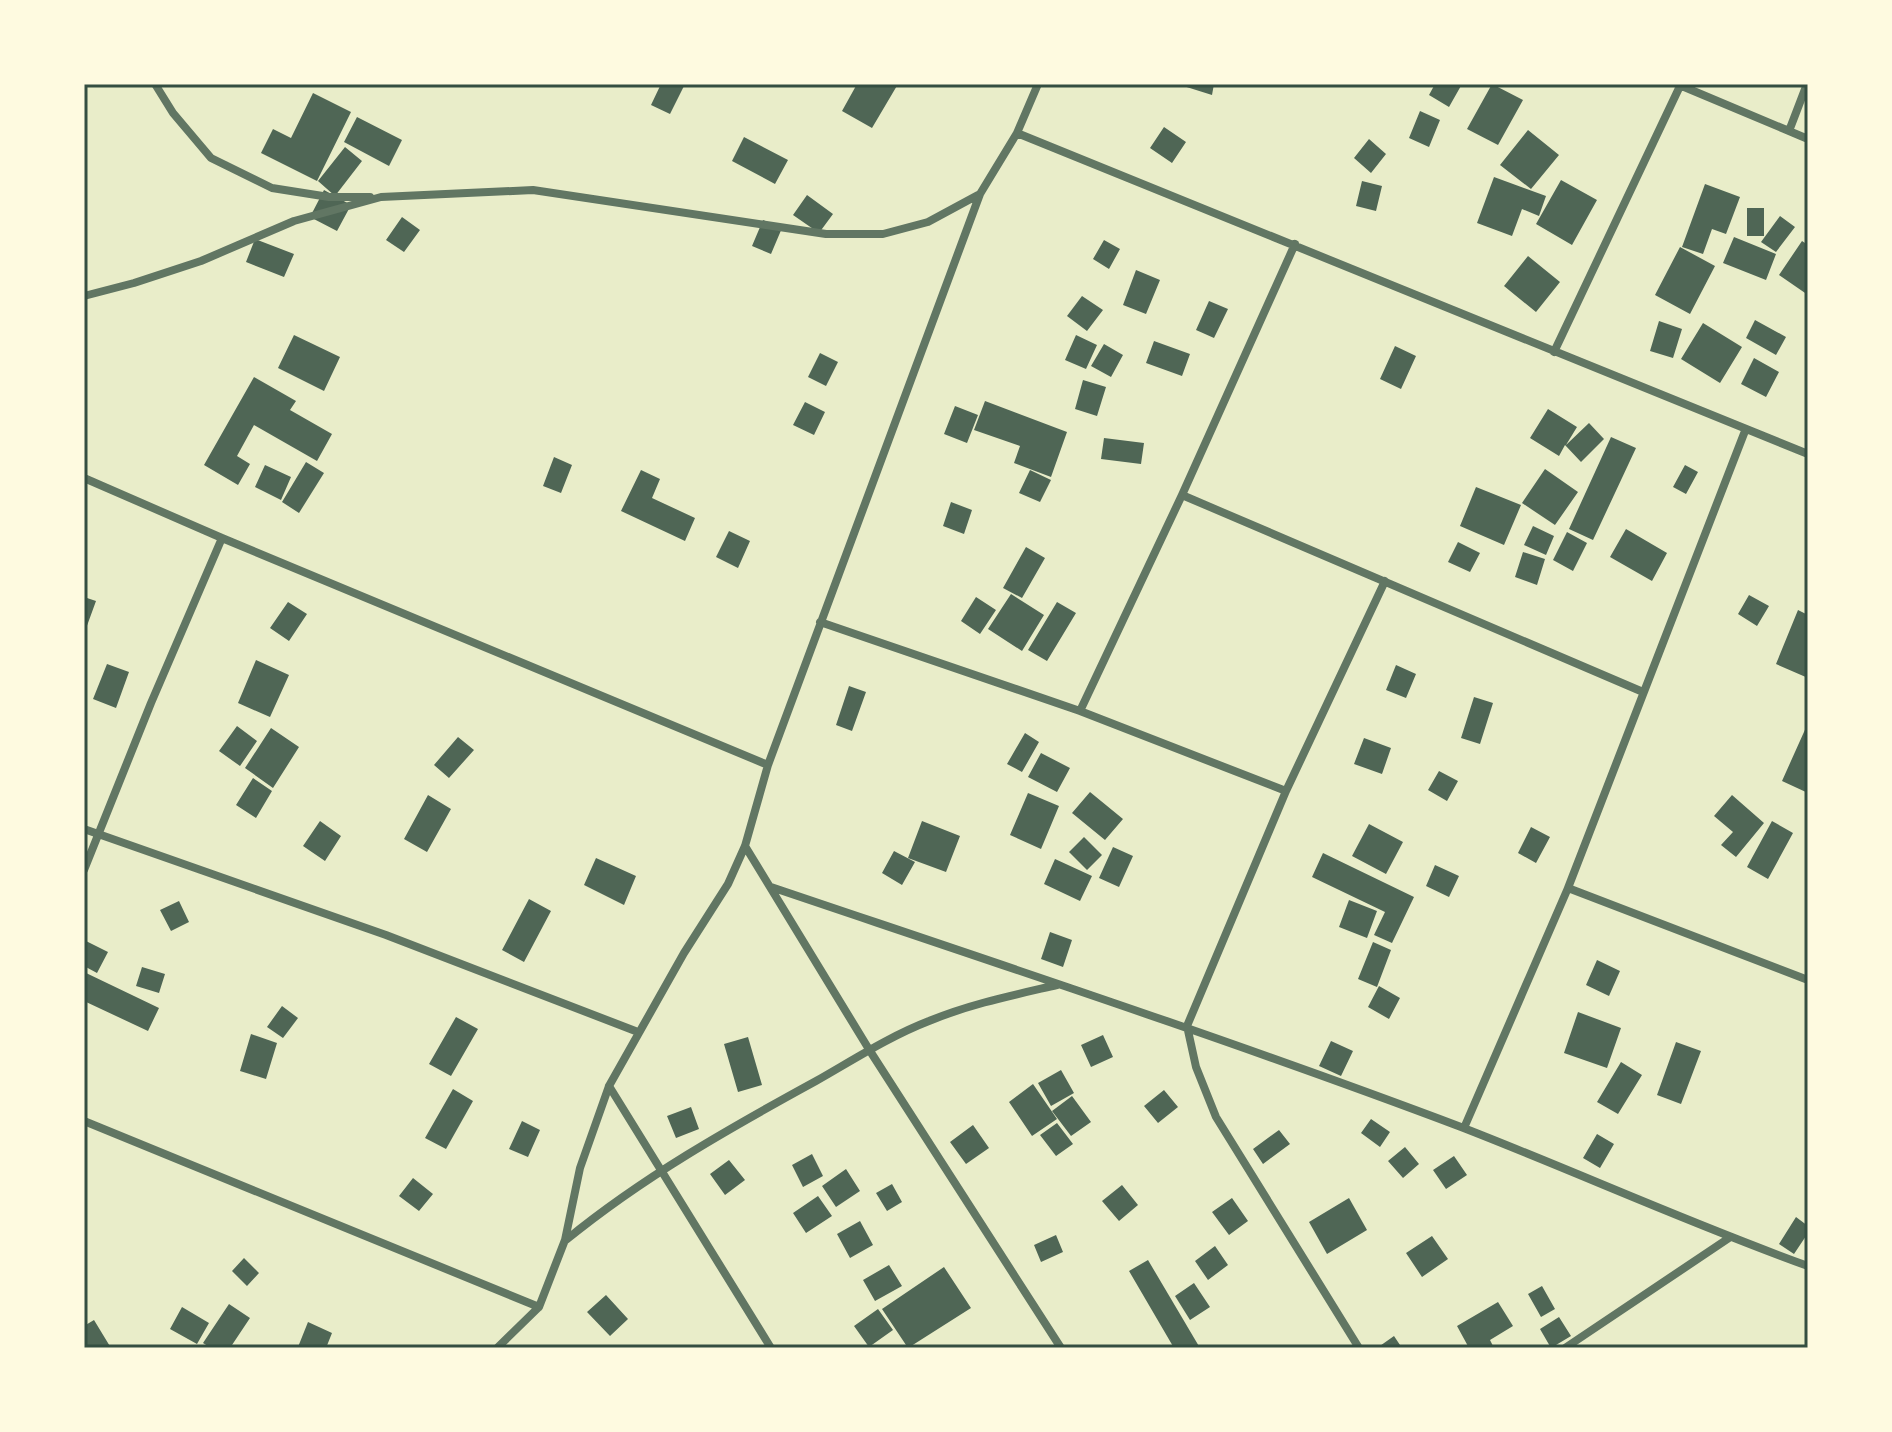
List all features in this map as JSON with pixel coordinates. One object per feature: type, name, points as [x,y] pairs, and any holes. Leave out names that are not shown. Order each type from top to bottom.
[{"type":"street","points":[[155,84],[173,113],[211,158],[272,188],[329,197],[533,190],[826,234],[883,234],[928,222],[980,194]]},
{"type":"street","points":[[1789,131],[1807,84]]},
{"type":"street","points":[[1554,352],[1678,85],[1808,139]]},
{"type":"street","points":[[497,1348],[539,1307],[565,1240],[580,1168],[609,1086],[638,1032],[728,884],[745,846],[768,765],[980,194],[1017,133],[1034,86]]},
{"type":"street","points":[[1017,133],[1808,454]]},
{"type":"street","points":[[84,296],[201,261],[294,221],[381,197]]},
{"type":"street","points":[[1080,711],[1295,244]]},
{"type":"street","points":[[1464,1128],[1568,888],[1745,431]]},
{"type":"street","points":[[84,478],[768,765]]},
{"type":"street","points":[[1182,495],[1643,692]]},
{"type":"street","points":[[84,870],[222,538]]},
{"type":"street","points":[[1359,1348],[1216,1117],[1196,1067],[1187,1026],[1286,791],[1385,581]]},
{"type":"street","points":[[820,622],[1080,711],[1286,791]]},
{"type":"street","points":[[84,829],[386,935],[638,1032]]},
{"type":"street","points":[[745,846],[870,1051],[1061,1348]]},
{"type":"street","points":[[771,887],[1187,1026],[1464,1128],[1729,1238],[1808,1266]]},
{"type":"street","points":[[1568,888],[1808,980]]},
{"type":"street","points":[[565,1240],[607,1207],[754,1115],[927,1021],[982,1002],[1060,984]]},
{"type":"street","points":[[609,1086],[771,1348]]},
{"type":"street","points":[[84,1121],[539,1307]]},
{"type":"street","points":[[1565,1348],[1729,1238]]},
{"type":"building","points":[[661,84],[685,84],[670,114],[651,105]]},
{"type":"building","points":[[857,84],[898,84],[872,128],[842,111]]},
{"type":"building","points":[[1177,84],[1214,84],[1212,95]]},
{"type":"building","points":[[1435,84],[1462,84],[1449,107],[1429,95]]},
{"type":"building","points":[[1492,84],[1523,100],[1498,145],[1467,129]]},
{"type":"building","points":[[313,93],[351,112],[317,181],[261,153],[273,129],[291,138]]},
{"type":"building","points":[[1420,111],[1440,120],[1429,147],[1409,138]]},
{"type":"building","points":[[357,117],[402,140],[389,166],[344,142]]},
{"type":"building","points":[[1164,127],[1186,142],[1172,163],[1150,148]]},
{"type":"building","points":[[1528,130],[1559,155],[1531,189],[1500,165]]},
{"type":"building","points":[[744,137],[788,160],[775,184],[732,161]]},
{"type":"building","points":[[1369,139],[1386,154],[1371,173],[1354,158]]},
{"type":"building","points":[[345,147],[362,161],[335,196],[318,181]]},
{"type":"building","points":[[1494,177],[1546,196],[1539,216],[1522,209],[1512,236],[1477,223]]},
{"type":"building","points":[[1561,180],[1597,200],[1572,245],[1536,224]]},
{"type":"building","points":[[1362,181],[1382,186],[1376,211],[1356,206]]},
{"type":"building","points":[[1705,184],[1740,197],[1726,234],[1712,229],[1703,254],[1682,247]]},
{"type":"building","points":[[324,190],[351,205],[337,231],[310,217]]},
{"type":"building","points":[[807,195],[833,214],[819,233],[793,215]]},
{"type":"building","points":[[1747,208],[1764,208],[1764,236],[1747,236]]},
{"type":"building","points":[[1780,216],[1795,227],[1776,252],[1761,242]]},
{"type":"building","points":[[402,217],[420,230],[404,252],[386,240]]},
{"type":"building","points":[[763,220],[782,228],[771,254],[752,246]]},
{"type":"building","points":[[1734,237],[1776,254],[1766,280],[1723,263]]},
{"type":"building","points":[[255,239],[294,254],[284,277],[246,262]]},
{"type":"building","points":[[1104,240],[1120,249],[1109,269],[1093,259]]},
{"type":"building","points":[[1802,241],[1808,245],[1808,295],[1779,275]]},
{"type":"building","points":[[1680,247],[1715,266],[1690,314],[1655,295]]},
{"type":"building","points":[[1528,256],[1560,282],[1536,312],[1504,286]]},
{"type":"building","points":[[1136,270],[1160,280],[1146,314],[1123,305]]},
{"type":"building","points":[[1082,296],[1103,310],[1087,331],[1067,316]]},
{"type":"building","points":[[1209,301],[1228,309],[1214,338],[1196,330]]},
{"type":"building","points":[[1755,320],[1786,337],[1776,355],[1746,338]]},
{"type":"building","points":[[1659,321],[1682,329],[1673,358],[1650,351]]},
{"type":"building","points":[[1703,323],[1742,347],[1720,383],[1681,359]]},
{"type":"building","points":[[294,335],[340,357],[324,391],[278,368]]},
{"type":"building","points":[[1076,335],[1097,345],[1086,369],[1065,360]]},
{"type":"building","points":[[1154,341],[1190,354],[1182,376],[1146,363]]},
{"type":"building","points":[[1104,344],[1123,355],[1111,377],[1091,366]]},
{"type":"building","points":[[1395,346],[1416,356],[1401,389],[1380,379]]},
{"type":"building","points":[[820,353],[838,362],[826,386],[808,377]]},
{"type":"building","points":[[1754,358],[1779,372],[1766,397],[1741,384]]},
{"type":"building","points":[[254,377],[296,401],[290,410],[332,434],[317,461],[254,425],[237,456],[250,464],[238,485],[204,465]]},
{"type":"building","points":[[1083,380],[1106,387],[1097,416],[1075,409]]},
{"type":"building","points":[[985,401],[1067,432],[1051,477],[1014,463],[1020,446],[974,430]]},
{"type":"building","points":[[805,402],[825,412],[814,435],[793,425]]},
{"type":"building","points":[[955,406],[978,415],[967,443],[944,434]]},
{"type":"building","points":[[1548,409],[1577,427],[1566,445],[1589,423],[1604,439],[1581,462],[1565,445],[1559,456],[1530,438]]},
{"type":"building","points":[[1611,437],[1636,448],[1593,540],[1569,529]]},
{"type":"building","points":[[1104,438],[1144,443],[1141,464],[1101,459]]},
{"type":"building","points":[[554,457],[572,465],[561,493],[543,486]]},
{"type":"building","points":[[306,462],[324,473],[299,513],[282,502]]},
{"type":"building","points":[[265,465],[291,477],[281,500],[255,487]]},
{"type":"building","points":[[1685,465],[1698,472],[1686,494],[1673,487]]},
{"type":"building","points":[[1545,469],[1578,492],[1555,525],[1522,503]]},
{"type":"building","points":[[641,470],[660,479],[652,498],[695,518],[685,541],[621,511]]},
{"type":"building","points":[[1030,470],[1051,480],[1040,502],[1019,493]]},
{"type":"building","points":[[1476,487],[1521,505],[1504,545],[1460,526]]},
{"type":"building","points":[[951,502],[972,510],[964,534],[943,526]]},
{"type":"building","points":[[1533,526],[1554,536],[1546,555],[1524,545]]},
{"type":"building","points":[[1626,529],[1667,553],[1652,581],[1610,557]]},
{"type":"building","points":[[729,531],[750,541],[738,568],[716,557]]},
{"type":"building","points":[[1567,532],[1587,543],[1573,571],[1553,560]]},
{"type":"building","points":[[1458,542],[1480,553],[1470,572],[1448,562]]},
{"type":"building","points":[[1026,547],[1045,558],[1022,598],[1003,588]]},
{"type":"building","points":[[1523,552],[1545,559],[1537,585],[1515,577]]},
{"type":"building","points":[[1011,594],[1044,615],[1022,651],[988,629]]},
{"type":"building","points":[[1749,595],[1769,606],[1757,626],[1738,614]]},
{"type":"building","points":[[84,597],[96,601],[84,634]]},
{"type":"building","points":[[976,597],[996,610],[980,634],[961,621]]},
{"type":"building","points":[[288,602],[307,614],[289,641],[270,628]]},
{"type":"building","points":[[1057,602],[1076,613],[1047,661],[1028,650]]},
{"type":"building","points":[[1798,610],[1808,615],[1808,678],[1776,664]]},
{"type":"building","points":[[256,660],[289,675],[270,717],[238,703]]},
{"type":"building","points":[[107,664],[129,672],[116,708],[93,699]]},
{"type":"building","points":[[1396,665],[1416,674],[1406,698],[1386,690]]},
{"type":"building","points":[[849,686],[866,692],[852,731],[836,725]]},
{"type":"building","points":[[1474,697],[1493,703],[1480,744],[1461,738]]},
{"type":"building","points":[[1808,723],[1808,793],[1782,781]]},
{"type":"building","points":[[237,726],[257,741],[240,766],[219,751]]},
{"type":"building","points":[[271,728],[299,747],[273,788],[245,768]]},
{"type":"building","points":[[1025,733],[1039,742],[1022,772],[1007,764]]},
{"type":"building","points":[[458,737],[474,750],[449,778],[434,765]]},
{"type":"building","points":[[1364,738],[1391,748],[1382,774],[1354,764]]},
{"type":"building","points":[[1041,753],[1070,768],[1057,792],[1028,777]]},
{"type":"building","points":[[1439,771],[1458,781],[1447,801],[1428,790]]},
{"type":"building","points":[[253,778],[272,791],[256,818],[236,805]]},
{"type":"building","points":[[1090,792],[1123,819],[1105,840],[1072,813]]},
{"type":"building","points":[[1028,793],[1059,806],[1041,849],[1010,835]]},
{"type":"building","points":[[428,795],[451,809],[427,852],[404,839]]},
{"type":"building","points":[[1732,795],[1764,823],[1736,857],[1721,845],[1733,832],[1714,816]]},
{"type":"building","points":[[320,821],[341,836],[325,861],[303,846]]},
{"type":"building","points":[[922,821],[960,836],[946,872],[908,858]]},
{"type":"building","points":[[1772,821],[1793,833],[1768,879],[1747,867]]},
{"type":"building","points":[[1369,824],[1403,842],[1386,874],[1352,856]]},
{"type":"building","points":[[1531,827],[1550,837],[1536,863],[1518,853]]},
{"type":"building","points":[[1084,837],[1102,855],[1087,870],[1069,852]]},
{"type":"building","points":[[1113,847],[1133,856],[1119,887],[1099,878]]},
{"type":"building","points":[[894,851],[915,862],[902,885],[882,873]]},
{"type":"building","points":[[1323,853],[1414,897],[1392,943],[1374,935],[1385,912],[1312,877]]},
{"type":"building","points":[[596,858],[636,876],[624,905],[584,885]]},
{"type":"building","points":[[1055,859],[1092,876],[1080,901],[1044,884]]},
{"type":"building","points":[[1435,865],[1459,876],[1449,897],[1426,886]]},
{"type":"building","points":[[529,899],[551,911],[524,962],[502,950]]},
{"type":"building","points":[[1349,900],[1377,911],[1367,938],[1339,927]]},
{"type":"building","points":[[179,901],[189,922],[171,931],[160,910]]},
{"type":"building","points":[[1050,932],[1072,940],[1063,967],[1041,959]]},
{"type":"building","points":[[86,941],[108,952],[97,973],[84,966]]},
{"type":"building","points":[[1373,942],[1391,950],[1377,987],[1358,979]]},
{"type":"building","points":[[1597,960],[1620,971],[1609,996],[1586,985]]},
{"type":"building","points":[[142,967],[165,974],[159,993],[136,986]]},
{"type":"building","points":[[84,972],[159,1008],[148,1031],[84,1001]]},
{"type":"building","points":[[1379,986],[1400,998],[1389,1019],[1368,1007]]},
{"type":"building","points":[[282,1006],[298,1018],[283,1038],[267,1027]]},
{"type":"building","points":[[1578,1012],[1621,1028],[1607,1068],[1564,1053]]},
{"type":"building","points":[[456,1017],[478,1029],[451,1076],[429,1064]]},
{"type":"building","points":[[251,1034],[277,1043],[266,1079],[240,1071]]},
{"type":"building","points":[[1103,1035],[1113,1057],[1091,1067],[1081,1045]]},
{"type":"building","points":[[748,1037],[762,1085],[738,1092],[724,1044]]},
{"type":"building","points":[[1331,1041],[1353,1051],[1341,1076],[1319,1066]]},
{"type":"building","points":[[1676,1042],[1701,1051],[1681,1104],[1657,1095]]},
{"type":"building","points":[[1621,1062],[1642,1075],[1618,1114],[1597,1102]]},
{"type":"building","points":[[1061,1070],[1074,1093],[1051,1106],[1038,1083]]},
{"type":"building","points":[[1033,1084],[1057,1119],[1032,1136],[1009,1102]]},
{"type":"building","points":[[453,1089],[473,1101],[446,1149],[425,1138]]},
{"type":"building","points":[[1164,1090],[1178,1107],[1158,1123],[1144,1106]]},
{"type":"building","points":[[1072,1096],[1091,1122],[1071,1136],[1052,1111]]},
{"type":"building","points":[[691,1107],[699,1129],[676,1138],[667,1116]]},
{"type":"building","points":[[1371,1119],[1390,1132],[1380,1147],[1361,1133]]},
{"type":"building","points":[[522,1121],[540,1130],[528,1157],[509,1149]]},
{"type":"building","points":[[1057,1123],[1073,1144],[1056,1156],[1040,1135]]},
{"type":"building","points":[[973,1125],[989,1148],[966,1164],[950,1142]]},
{"type":"building","points":[[1279,1130],[1290,1144],[1263,1164],[1253,1149]]},
{"type":"building","points":[[1597,1134],[1614,1144],[1600,1168],[1583,1158]]},
{"type":"building","points":[[1405,1147],[1419,1164],[1403,1178],[1388,1161]]},
{"type":"building","points":[[812,1154],[823,1176],[803,1187],[792,1165]]},
{"type":"building","points":[[1454,1156],[1467,1175],[1446,1189],[1433,1170]]},
{"type":"building","points":[[729,1160],[745,1180],[725,1195],[710,1174]]},
{"type":"building","points":[[846,1169],[860,1191],[836,1207],[822,1186]]},
{"type":"building","points":[[413,1178],[433,1194],[419,1211],[399,1196]]},
{"type":"building","points":[[892,1184],[902,1202],[887,1211],[876,1193]]},
{"type":"building","points":[[1122,1185],[1138,1205],[1119,1221],[1102,1201]]},
{"type":"building","points":[[818,1196],[832,1216],[806,1233],[793,1213]]},
{"type":"building","points":[[1232,1198],[1248,1221],[1229,1235],[1212,1212]]},
{"type":"building","points":[[1349,1198],[1367,1230],[1327,1254],[1309,1222]]},
{"type":"building","points":[[1796,1217],[1808,1226],[1808,1233],[1794,1254],[1779,1244]]},
{"type":"building","points":[[860,1221],[873,1245],[850,1258],[837,1234]]},
{"type":"building","points":[[1056,1235],[1063,1252],[1041,1262],[1034,1245]]},
{"type":"building","points":[[1432,1236],[1448,1259],[1422,1277],[1406,1253]]},
{"type":"building","points":[[1215,1246],[1228,1265],[1208,1280],[1195,1261]]},
{"type":"building","points":[[244,1258],[259,1273],[247,1286],[232,1271]]},
{"type":"building","points":[[1148,1260],[1200,1348],[1174,1348],[1129,1271]]},
{"type":"building","points":[[889,1265],[902,1286],[875,1301],[863,1280]]},
{"type":"building","points":[[944,1267],[971,1308],[908,1348],[882,1309]]},
{"type":"building","points":[[1194,1283],[1210,1307],[1190,1320],[1175,1296]]},
{"type":"building","points":[[1542,1286],[1555,1309],[1541,1317],[1528,1294]]},
{"type":"building","points":[[606,1295],[628,1319],[610,1336],[587,1312]]},
{"type":"building","points":[[1498,1302],[1513,1326],[1490,1340],[1494,1348],[1469,1348],[1457,1326]]},
{"type":"building","points":[[229,1304],[250,1318],[230,1348],[211,1348],[203,1343]]},
{"type":"building","points":[[182,1307],[209,1323],[197,1344],[170,1329]]},
{"type":"building","points":[[878,1309],[893,1330],[869,1347],[854,1326]]},
{"type":"building","points":[[1559,1317],[1571,1336],[1551,1348],[1540,1329]]},
{"type":"building","points":[[94,1320],[111,1348],[84,1348],[84,1326]]},
{"type":"building","points":[[308,1322],[332,1333],[326,1348],[298,1347]]},
{"type":"building","points":[[1394,1336],[1402,1348],[1377,1348]]}]
